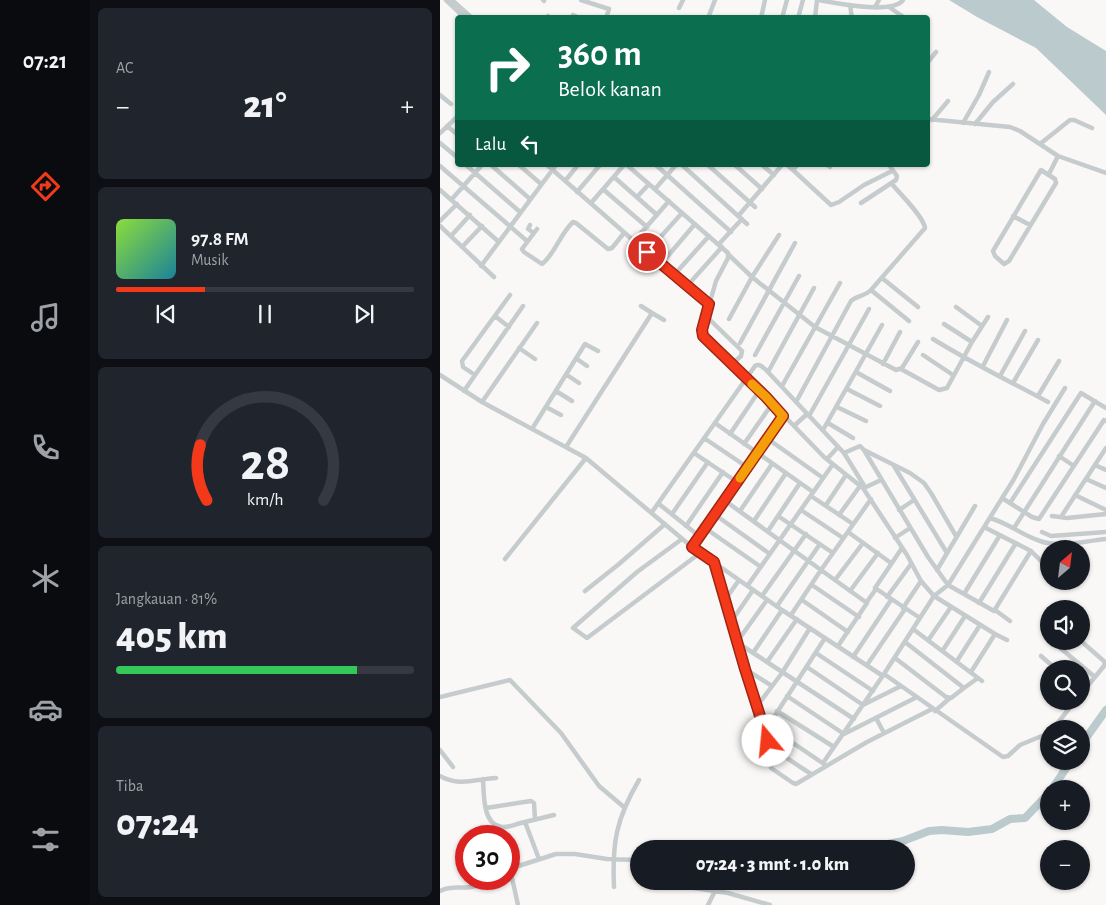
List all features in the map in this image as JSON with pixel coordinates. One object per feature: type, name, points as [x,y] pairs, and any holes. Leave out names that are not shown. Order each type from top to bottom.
[{"type":"street","points":[[581,0],[609,9],[607,15]]},
{"type":"street","points":[[603,7],[605,0]]},
{"type":"street","points":[[679,8],[683,0]]},
{"type":"street","points":[[709,15],[715,0]]},
{"type":"street","points":[[762,15],[765,0]]},
{"type":"street","points":[[783,15],[787,0]]},
{"type":"street","points":[[799,15],[803,0]]},
{"type":"street","points":[[815,15],[818,0],[834,1],[850,6],[875,7],[889,7],[900,4],[904,0]]},
{"type":"street","points":[[875,7],[879,0]]},
{"type":"street","points":[[451,1],[465,15]]},
{"type":"street","points":[[850,6],[852,15]]},
{"type":"street","points":[[889,7],[901,15]]},
{"type":"street","points":[[930,60],[936,52]]},
{"type":"street","points":[[963,122],[979,95],[989,72]]},
{"type":"street","points":[[975,124],[993,102],[1013,84]]},
{"type":"street","points":[[440,96],[451,104]]},
{"type":"street","points":[[930,119],[948,100]]},
{"type":"street","points":[[440,133],[455,119]]},
{"type":"street","points":[[930,119],[1010,127],[1058,156],[1106,173]]},
{"type":"street","points":[[1040,144],[1070,120],[1092,128]]},
{"type":"street","points":[[447,126],[455,133]]},
{"type":"street","points":[[440,143],[455,156]]},
{"type":"street","points":[[1049,174],[1058,156]]},
{"type":"street","points":[[440,166],[527,241]]},
{"type":"street","points":[[468,167],[520,212]]},
{"type":"street","points":[[452,200],[480,167]]},
{"type":"street","points":[[493,167],[530,199]]},
{"type":"street","points":[[521,167],[541,184]]},
{"type":"street","points":[[548,167],[709,304]]},
{"type":"street","points":[[481,266],[554,167]]},
{"type":"street","points":[[565,181],[576,167]]},
{"type":"street","points":[[577,192],[598,167]]},
{"type":"street","points":[[591,203],[623,167]]},
{"type":"street","points":[[628,167],[709,236],[751,276],[815,327],[882,364],[896,370],[901,370],[939,390],[947,388],[988,317]]},
{"type":"street","points":[[658,167],[731,232]]},
{"type":"street","points":[[655,189],[674,167]]},
{"type":"street","points":[[684,167],[748,224]]},
{"type":"street","points":[[710,167],[755,207]]},
{"type":"street","points":[[736,167],[762,189]]},
{"type":"street","points":[[764,167],[774,175]]},
{"type":"street","points":[[687,286],[731,232],[750,202],[780,167]]},
{"type":"street","points":[[790,167],[831,204],[839,202],[864,185],[892,171]]},
{"type":"street","points":[[861,203],[897,179],[890,167]]},
{"type":"street","points":[[1041,170],[1056,180],[1010,261],[1004,264],[995,256],[993,251],[1013,216],[1041,170]]},
{"type":"street","points":[[614,177],[657,215]]},
{"type":"street","points":[[637,197],[649,184]]},
{"type":"street","points":[[796,402],[851,301],[854,298],[864,296],[871,290],[925,226],[892,184]]},
{"type":"street","points":[[604,190],[647,227]]},
{"type":"street","points":[[441,192],[470,215],[499,242]]},
{"type":"street","points":[[634,241],[669,202]]},
{"type":"street","points":[[440,221],[457,204]]},
{"type":"street","points":[[647,252],[682,213]]},
{"type":"street","points":[[451,236],[470,215]]},
{"type":"street","points":[[1013,216],[1030,225]]},
{"type":"street","points":[[530,225],[528,229],[536,231],[523,246],[523,251],[542,264],[548,259],[564,232],[573,222],[576,222],[608,248],[612,248],[624,233]]},
{"type":"street","points":[[661,264],[695,224]]},
{"type":"street","points":[[440,226],[494,277]]},
{"type":"street","points":[[462,247],[482,226]]},
{"type":"street","points":[[729,319],[751,276],[779,235]]},
{"type":"street","points":[[674,275],[709,236]]},
{"type":"street","points":[[740,343],[796,243]]},
{"type":"street","points":[[731,257],[716,282],[702,330],[703,336],[832,464],[862,487]]},
{"type":"street","points":[[755,355],[799,276]]},
{"type":"street","points":[[882,278],[918,307]]},
{"type":"street","points":[[782,386],[840,283]]},
{"type":"street","points":[[768,372],[814,288]]},
{"type":"street","points":[[871,290],[909,321]]},
{"type":"street","points":[[475,375],[464,368],[462,361],[510,295]]},
{"type":"street","points":[[464,391],[523,306]]},
{"type":"street","points":[[641,306],[664,320]]},
{"type":"street","points":[[956,307],[982,326]]},
{"type":"street","points":[[794,426],[808,415],[869,309]]},
{"type":"street","points":[[566,447],[652,313]]},
{"type":"street","points":[[495,316],[509,327]]},
{"type":"street","points":[[706,316],[742,352],[732,364]]},
{"type":"street","points":[[983,366],[1006,320]]},
{"type":"street","points":[[482,402],[537,322]]},
{"type":"street","points":[[944,324],[972,342]]},
{"type":"street","points":[[823,430],[882,325]]},
{"type":"street","points":[[1000,376],[1025,331]]},
{"type":"street","points":[[882,364],[900,332]]},
{"type":"street","points":[[933,339],[964,358],[983,366],[1048,402]]},
{"type":"street","points":[[1013,383],[1038,340]]},
{"type":"street","points":[[901,370],[918,342]]},
{"type":"street","points":[[532,429],[586,344],[598,351]]},
{"type":"street","points":[[519,348],[535,359]]},
{"type":"street","points":[[923,355],[953,375]]},
{"type":"street","points":[[577,359],[587,366]]},
{"type":"street","points":[[1038,396],[1059,361]]},
{"type":"street","points":[[652,512],[746,379],[757,365],[761,366],[782,386],[844,454],[862,487],[907,555],[921,581],[934,596],[1007,640]]},
{"type":"street","points":[[856,372],[890,391]]},
{"type":"street","points":[[566,375],[579,383]]},
{"type":"street","points":[[440,376],[482,402],[586,458],[692,547],[767,600],[853,657],[901,686],[1005,757],[1020,745],[1040,737]]},
{"type":"street","points":[[824,764],[934,596],[948,585],[1014,479],[1043,424],[1065,388]]},
{"type":"street","points":[[847,389],[880,406]]},
{"type":"street","points":[[556,391],[572,400]]},
{"type":"street","points":[[730,434],[760,391]]},
{"type":"street","points":[[1010,503],[1081,393],[1106,408]]},
{"type":"street","points":[[1014,528],[1095,401]]},
{"type":"street","points":[[744,444],[772,404]]},
{"type":"street","points":[[546,407],[561,415]]},
{"type":"street","points":[[837,407],[866,421]]},
{"type":"street","points":[[692,547],[783,416]]},
{"type":"street","points":[[1002,498],[1039,519],[1105,419]]},
{"type":"street","points":[[828,423],[853,438]]},
{"type":"street","points":[[714,424],[800,483],[853,524]]},
{"type":"street","points":[[704,438],[747,467]]},
{"type":"street","points":[[768,439],[823,478]]},
{"type":"street","points":[[844,454],[858,446],[916,477],[928,487],[956,536]]},
{"type":"street","points":[[827,459],[838,447]]},
{"type":"street","points":[[1061,517],[1106,448]]},
{"type":"street","points":[[864,450],[910,528],[948,585],[992,611],[995,610],[1010,621]]},
{"type":"street","points":[[694,452],[737,482]]},
{"type":"street","points":[[1059,456],[1074,466]]},
{"type":"street","points":[[505,559],[586,458]]},
{"type":"street","points":[[672,514],[708,462]]},
{"type":"street","points":[[740,511],[772,464]]},
{"type":"street","points":[[748,585],[832,464]]},
{"type":"street","points":[[893,465],[947,553]]},
{"type":"street","points":[[1094,465],[1106,470]]},
{"type":"street","points":[[686,526],[723,472]]},
{"type":"street","points":[[754,521],[786,473]]},
{"type":"street","points":[[826,505],[846,474]]},
{"type":"street","points":[[1086,478],[1106,488]]},
{"type":"street","points":[[839,515],[862,487],[881,480]]},
{"type":"street","points":[[768,531],[800,483]]},
{"type":"street","points":[[1075,495],[1106,510]]},
{"type":"street","points":[[791,615],[871,499]]},
{"type":"street","points":[[724,500],[866,603]]},
{"type":"street","points":[[899,510],[914,500]]},
{"type":"street","points":[[659,504],[699,536]]},
{"type":"street","points":[[937,570],[975,506]]},
{"type":"street","points":[[801,510],[843,538]]},
{"type":"street","points":[[1066,510],[1078,517]]},
{"type":"street","points":[[714,514],[770,554]]},
{"type":"street","points":[[1052,516],[1078,517],[1106,514]]},
{"type":"street","points":[[778,516],[833,553]]},
{"type":"street","points":[[990,518],[1037,540],[1048,543],[1106,539]]},
{"type":"street","points":[[585,591],[620,564],[665,524]]},
{"type":"street","points":[[984,527],[1031,551],[1040,560]]},
{"type":"street","points":[[705,528],[761,567]]},
{"type":"street","points":[[895,538],[910,528]]},
{"type":"street","points":[[848,532],[891,564]]},
{"type":"street","points":[[1042,532],[1052,536],[1106,532]]},
{"type":"street","points":[[762,596],[806,534]]},
{"type":"street","points":[[964,594],[1000,535]]},
{"type":"street","points":[[682,539],[637,572],[572,628],[587,638],[700,552]]},
{"type":"street","points":[[835,580],[863,543]]},
{"type":"street","points":[[979,603],[1016,543]]},
{"type":"street","points":[[777,606],[820,544]]},
{"type":"street","points":[[838,646],[859,617],[876,586],[902,548]]},
{"type":"street","points":[[995,610],[1031,551]]},
{"type":"street","points":[[850,591],[878,553]]},
{"type":"street","points":[[714,562],[745,669],[774,757],[771,768],[793,784],[796,784],[824,764],[934,710],[980,679],[913,629]]},
{"type":"street","points":[[853,657],[911,564]]},
{"type":"street","points":[[725,600],[739,580]]},
{"type":"street","points":[[867,665],[921,581]]},
{"type":"street","points":[[812,585],[859,617]]},
{"type":"street","points":[[876,589],[920,618]]},
{"type":"street","points":[[731,622],[753,590]]},
{"type":"street","points":[[738,643],[767,600]]},
{"type":"street","points":[[802,600],[848,632]]},
{"type":"street","points":[[929,640],[951,606]]},
{"type":"street","points":[[753,653],[782,610]]},
{"type":"street","points":[[943,650],[965,616]]},
{"type":"street","points":[[767,662],[797,619]]},
{"type":"street","points":[[957,661],[980,625]]},
{"type":"street","points":[[757,706],[782,673],[810,628]]},
{"type":"street","points":[[971,672],[995,634]]},
{"type":"street","points":[[765,731],[825,638]]},
{"type":"street","points":[[905,642],[964,688]]},
{"type":"street","points":[[738,643],[854,719]]},
{"type":"street","points":[[1090,649],[1105,662],[1104,666],[1090,682]]},
{"type":"street","points":[[1062,650],[1094,677]]},
{"type":"street","points":[[816,653],[873,691]]},
{"type":"street","points":[[1041,656],[1046,660]]},
{"type":"street","points":[[895,658],[950,698]]},
{"type":"street","points":[[807,667],[863,705]]},
{"type":"street","points":[[745,669],[772,686]]},
{"type":"street","points":[[440,697],[510,680],[561,732],[599,786],[625,808]]},
{"type":"street","points":[[863,705],[901,686]]},
{"type":"street","points":[[787,696],[844,734]]},
{"type":"street","points":[[844,734],[917,698]]},
{"type":"street","points":[[777,711],[834,747]]},
{"type":"street","points":[[876,718],[884,733]]},
{"type":"street","points":[[768,726],[824,764]]},
{"type":"street","points":[[771,748],[811,774]]},
{"type":"street","points":[[440,750],[454,767]]},
{"type":"street","points":[[440,776],[447,780],[463,782],[496,778]]},
{"type":"street","points":[[483,779],[489,818],[499,827],[554,815]]},
{"type":"street","points":[[614,887],[613,859],[616,832],[639,780]]},
{"type":"street","points":[[486,808],[531,801],[534,803],[535,820]]},
{"type":"street","points":[[525,822],[539,858]]},
{"type":"street","points":[[520,865],[539,858],[564,853],[630,860]]},
{"type":"street","points":[[440,891],[455,888]]},
{"type":"street","points":[[514,890],[518,905]]},
{"type":"street","points":[[708,890],[728,893],[770,905]]},
{"type":"street","points":[[708,905],[715,891]]},
{"type":"shaded area","points":[[949,0],[1034,0],[1067,27],[1106,51],[1106,115],[1036,48]]},
{"type":"waterway","points":[[1090,732],[1106,710]]},
{"type":"waterway","points":[[1058,780],[1065,770]]},
{"type":"waterway","points":[[906,840],[929,831],[968,832],[992,829],[1010,819],[1025,818],[1040,802]]},
{"type":"slow traffic","points":[[740,478],[783,416],[752,384]]},
{"type":"route","points":[[647,252],[709,304],[702,330],[703,336],[783,416],[692,547],[714,562],[768,741]]}]
